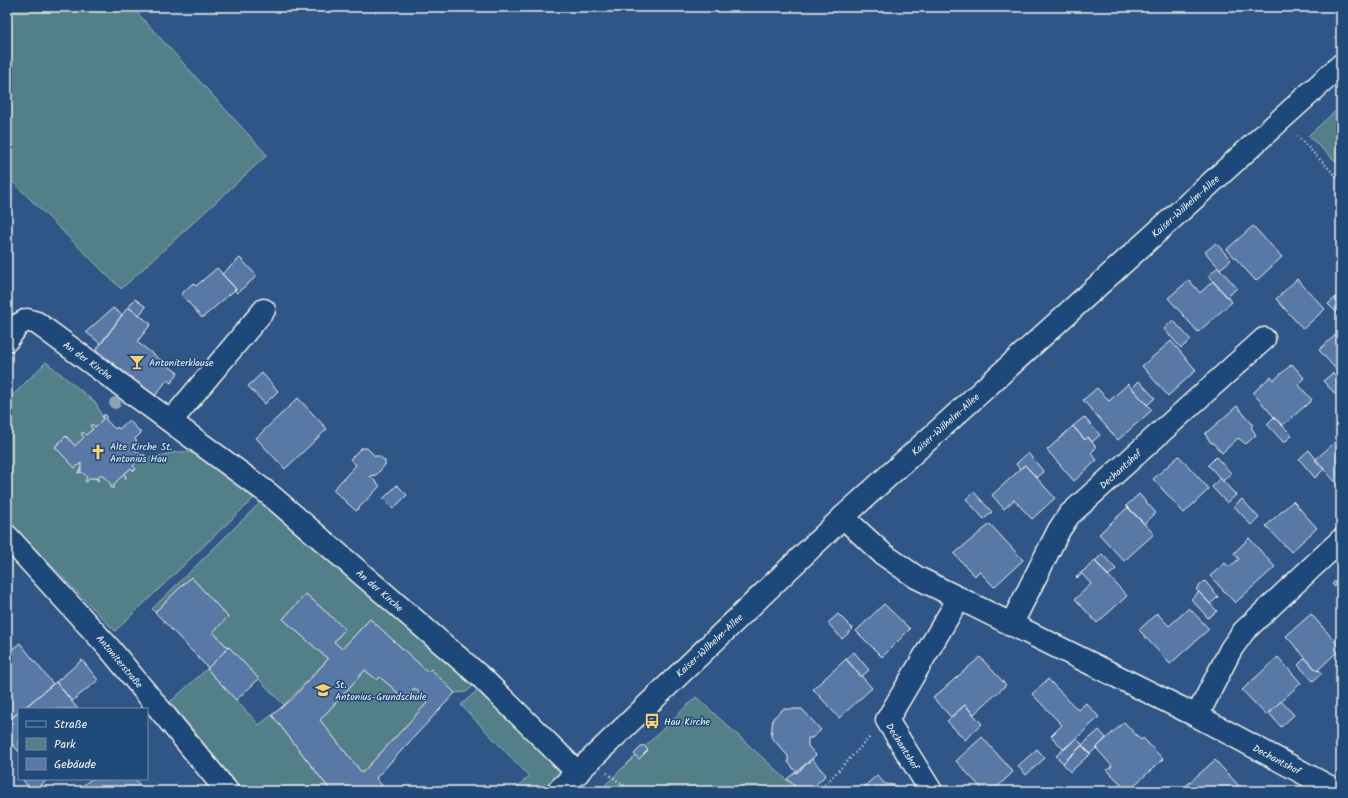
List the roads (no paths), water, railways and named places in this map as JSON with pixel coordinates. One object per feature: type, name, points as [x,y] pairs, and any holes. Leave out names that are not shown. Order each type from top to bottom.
[{"type":"street","name":"Kaiser-Wilhelm-Allee","points":[[558,791],[843,517],[1341,65]]},
{"type":"street","points":[[171,421],[264,310]]},
{"type":"street","name":"An der Kirche","points":[[7,340],[18,325],[27,320],[37,323],[269,494],[482,678],[578,773]]},
{"type":"street","name":"Dechantshof","points":[[1011,625],[1059,530],[1069,515],[1264,339]]},
{"type":"street","name":"Dechantshof","points":[[843,517],[883,554],[916,577],[1197,716],[1337,791]]},
{"type":"street","name":"Antoniterstraße","points":[[7,536],[110,648],[227,791]]},
{"type":"street","points":[[1197,716],[1231,649],[1244,631],[1341,540]]},
{"type":"street","name":"Dechantshof","points":[[931,791],[887,720],[959,598]]},
{"type":"place","name":"Antoniterklause","points":[[137,362]]},
{"type":"place","name":"Alte Kirche St. Antonius Hau","points":[[98,452]]},
{"type":"place","name":"St. Antonius-Grundschule","points":[[323,690]]},
{"type":"place","name":"Hau Kirche","points":[[652,721]]}]
